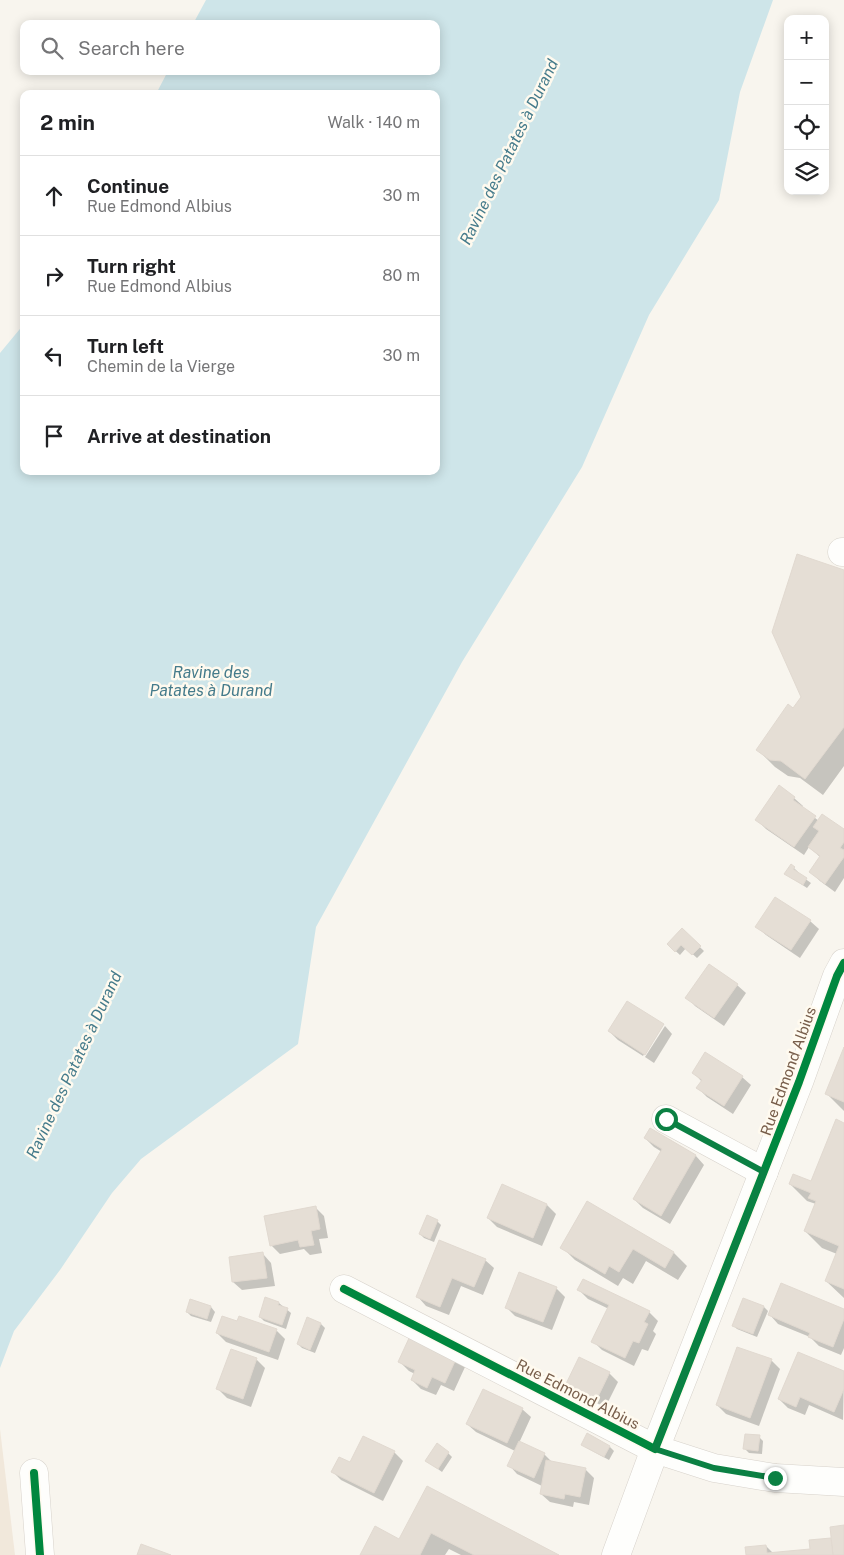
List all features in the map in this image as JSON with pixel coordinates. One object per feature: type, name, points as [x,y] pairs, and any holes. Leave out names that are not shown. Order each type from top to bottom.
[{"type":"street","name":"Rue Edmond Albius","points":[[344,1290],[655,1449],[799,1082],[837,976],[844,963]]},
{"type":"street","points":[[666,1119],[764,1172]]},
{"type":"street","points":[[616,1555],[655,1449],[714,1468],[775,1478],[844,1482]]},
{"type":"street","points":[[34,1473],[40,1555]]},
{"type":"shaded area","points":[[0,1429],[15,1555],[0,1555]]},
{"type":"water","name":"Ravine des Patates à Durand","points":[[206,0],[773,0],[740,92],[719,200],[649,315],[582,467],[462,662],[316,927],[298,1044],[141,1159],[112,1193],[60,1270],[14,1331],[0,1368],[0,353],[20,329],[20,475],[440,475],[440,90],[158,90],[166,75],[440,75],[440,20],[195,20]]},
{"type":"building","points":[[797,554],[844,570],[844,727],[805,779],[781,761],[770,760],[756,750],[788,704],[793,708],[801,697],[772,632]]},
{"type":"building","points":[[779,785],[795,797],[793,800],[816,816],[794,847],[755,820]]},
{"type":"building","points":[[822,814],[844,829],[844,842],[840,848],[844,850],[844,857],[825,884],[809,872],[820,856],[808,847],[819,831],[813,827]]},
{"type":"building","points":[[791,864],[795,867],[793,869],[807,878],[803,885],[784,874]]},
{"type":"building","points":[[775,897],[811,920],[791,950],[755,927]]},
{"type":"building","points":[[682,928],[701,946],[692,955],[681,945],[675,952],[667,944]]},
{"type":"building","points":[[709,964],[738,984],[714,1018],[685,998]]},
{"type":"building","points":[[627,1001],[664,1024],[645,1055],[608,1031]]},
{"type":"building","points":[[844,1047],[844,1102],[825,1094]]},
{"type":"building","points":[[705,1052],[743,1076],[724,1106],[696,1088],[702,1080],[692,1073]]},
{"type":"building","points":[[836,1119],[844,1123],[844,1289],[825,1281],[839,1246],[804,1231],[816,1201],[808,1198],[811,1193],[789,1184],[793,1174],[811,1181]]},
{"type":"building","points":[[650,1128],[696,1155],[661,1216],[633,1199],[662,1149],[644,1138]]},
{"type":"building","points":[[502,1184],[547,1204],[533,1238],[487,1218]]},
{"type":"building","points":[[587,1201],[674,1252],[665,1268],[633,1249],[619,1272],[609,1266],[605,1274],[560,1248]]},
{"type":"building","points":[[316,1206],[320,1229],[311,1231],[314,1245],[300,1247],[298,1240],[270,1246],[264,1216]]},
{"type":"building","points":[[427,1215],[438,1220],[430,1239],[419,1234]]},
{"type":"building","points":[[439,1240],[486,1259],[474,1287],[452,1278],[440,1307],[416,1297]]},
{"type":"building","points":[[263,1252],[267,1278],[232,1282],[229,1257]]},
{"type":"building","points":[[519,1272],[557,1287],[543,1322],[505,1308]]},
{"type":"building","points":[[583,1279],[650,1311],[644,1322],[648,1324],[639,1343],[633,1341],[625,1358],[591,1342],[609,1305],[577,1290]]},
{"type":"building","points":[[781,1283],[844,1309],[844,1319],[833,1347],[808,1337],[810,1333],[768,1315]]},
{"type":"building","points":[[265,1297],[279,1302],[278,1305],[288,1308],[282,1325],[259,1317]]},
{"type":"building","points":[[743,1298],[764,1306],[753,1334],[732,1326]]},
{"type":"building","points":[[190,1299],[211,1306],[207,1319],[186,1312]]},
{"type":"building","points":[[222,1316],[237,1321],[239,1316],[277,1329],[269,1352],[216,1333]]},
{"type":"building","points":[[307,1317],[321,1323],[310,1350],[297,1344]]},
{"type":"building","points":[[410,1336],[457,1357],[445,1383],[432,1377],[427,1388],[411,1380],[415,1370],[398,1362]]},
{"type":"building","points":[[737,1347],[772,1359],[750,1418],[716,1405]]},
{"type":"building","points":[[231,1349],[257,1358],[243,1399],[216,1389]]},
{"type":"building","points":[[798,1352],[844,1371],[844,1389],[834,1412],[800,1397],[796,1407],[778,1399]]},
{"type":"building","points":[[579,1357],[610,1372],[595,1403],[564,1388]]},
{"type":"building","points":[[483,1389],[523,1408],[507,1443],[466,1424]]},
{"type":"building","points":[[587,1433],[610,1446],[604,1457],[581,1445]]},
{"type":"building","points":[[745,1434],[760,1435],[758,1451],[743,1449]]},
{"type":"building","points":[[363,1436],[395,1451],[374,1493],[331,1472],[339,1457],[350,1462]]},
{"type":"building","points":[[519,1441],[545,1453],[534,1478],[507,1466]]},
{"type":"building","points":[[437,1443],[449,1452],[438,1469],[425,1461]]},
{"type":"building","points":[[546,1460],[586,1468],[580,1497],[565,1494],[564,1499],[540,1494]]},
{"type":"building","points":[[427,1486],[559,1555],[474,1555],[431,1533],[420,1555],[360,1555],[375,1526],[399,1539]]},
{"type":"building","points":[[844,1525],[844,1555],[833,1555],[830,1527]]},
{"type":"building","points":[[831,1538],[833,1555],[746,1555],[745,1547],[766,1545],[767,1553],[810,1549],[809,1540]]},
{"type":"building","points":[[141,1544],[171,1555],[137,1555]]},
{"type":"cycle path","points":[[344,1289],[655,1449],[799,1082],[837,976],[844,963]]},
{"type":"cycle path","points":[[34,1473],[40,1555]]},
{"type":"route","points":[[666,1119],[764,1172],[655,1449],[714,1468],[775,1478]]}]
